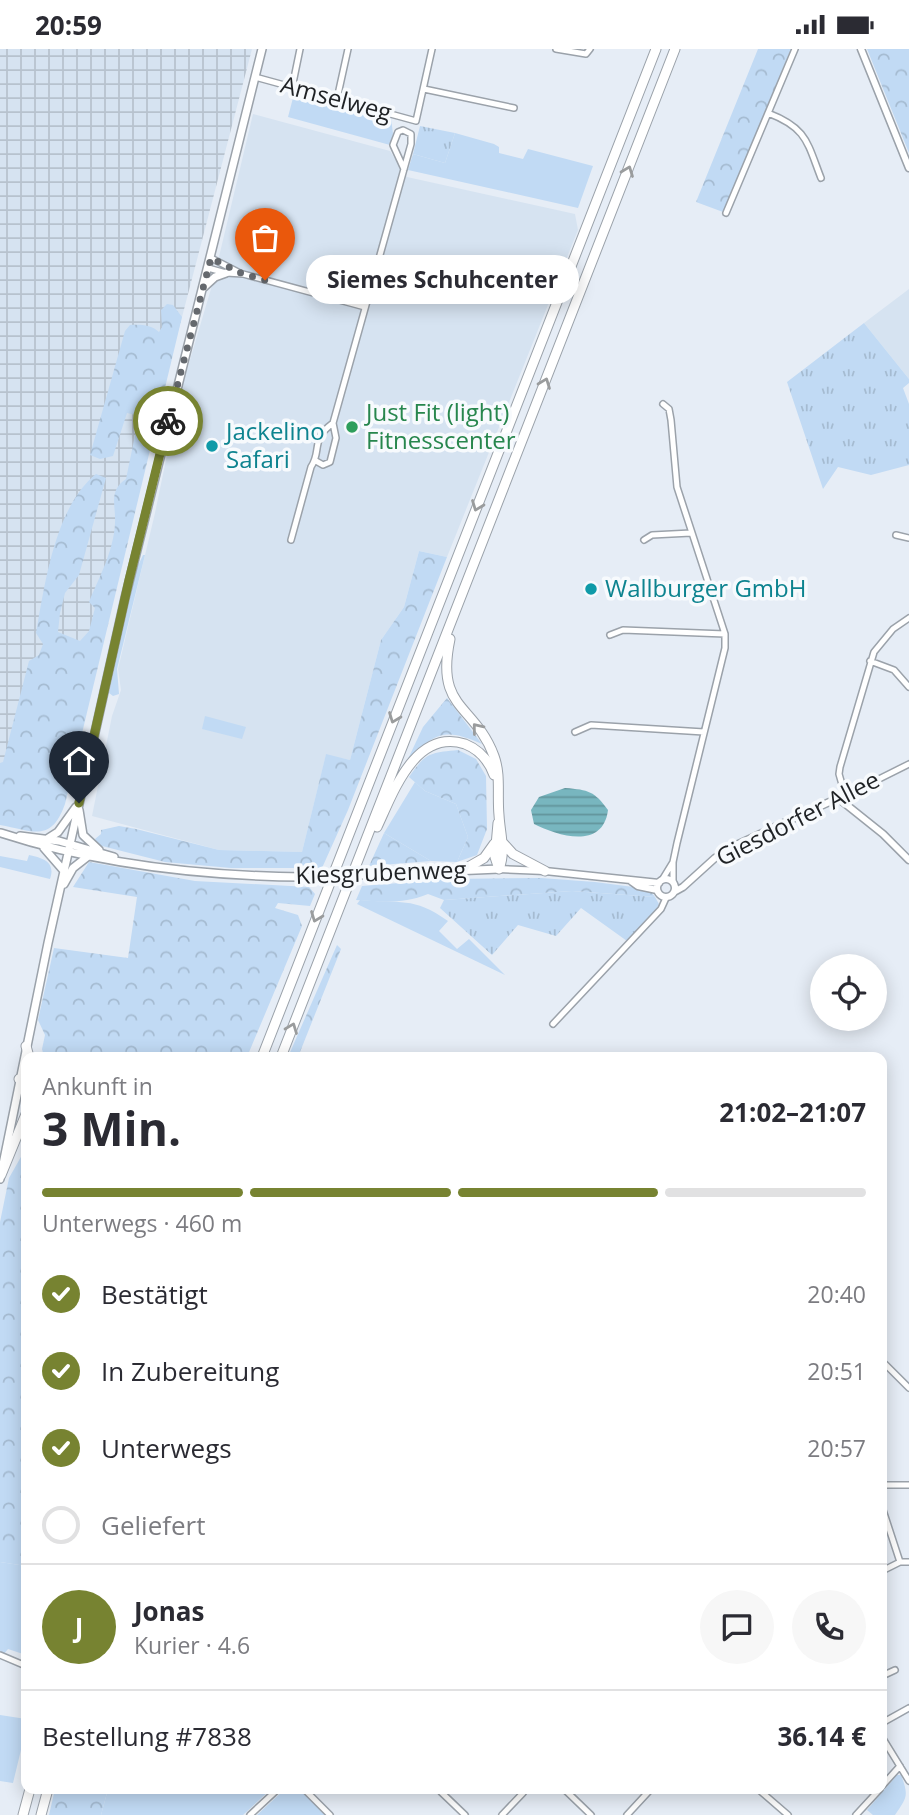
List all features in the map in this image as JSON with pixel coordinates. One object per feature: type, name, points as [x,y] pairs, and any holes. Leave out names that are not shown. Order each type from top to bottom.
[{"type":"highway","points":[[262,1052],[656,49]]},
{"type":"highway","points":[[283,1052],[675,49]]},
{"type":"highway","points":[[455,612],[445,661],[446,675],[457,705],[486,739],[494,756],[499,791],[499,869]]},
{"type":"highway","points":[[360,856],[402,775],[419,754],[435,745],[451,742],[474,748],[491,766],[499,791]]},
{"type":"highway","points":[[463,870],[484,858],[499,842]]},
{"type":"highway","points":[[499,842],[513,854],[545,871]]},
{"type":"highway","points":[[26,1046],[28,1052]]},
{"type":"highway","points":[[0,1177],[21,1126]]},
{"type":"highway","points":[[23,1815],[29,1794]]},
{"type":"highway","points":[[41,1815],[46,1794]]},
{"type":"main road","points":[[26,1052],[140,534],[262,49]]},
{"type":"main road","points":[[203,289],[215,277],[226,273]]},
{"type":"main road","points":[[64,871],[45,843],[58,832],[79,803]]},
{"type":"main road","points":[[79,803],[83,835],[103,853]]},
{"type":"main road","name":"Kiesgrubenweg","points":[[1,833],[103,853],[131,862]]},
{"type":"main road","name":"Kiesgrubenweg","points":[[69,848],[88,857],[218,875],[304,877],[499,869]]},
{"type":"main road","points":[[60,891],[73,868],[88,857]]},
{"type":"main road","points":[[0,1177],[21,1092]]},
{"type":"street","points":[[292,88],[300,49]]},
{"type":"street","points":[[337,99],[348,49]]},
{"type":"street","points":[[432,49],[424,89],[514,108]]},
{"type":"street","points":[[556,49],[584,54],[590,49]]},
{"type":"street","points":[[726,213],[795,49]]},
{"type":"street","points":[[861,49],[909,168]]},
{"type":"street","name":"Amselweg","points":[[255,77],[416,121],[424,89]]},
{"type":"street","points":[[768,113],[789,122],[801,131],[821,178]]},
{"type":"street","points":[[316,461],[323,465],[332,458],[336,438],[332,423],[404,169],[412,137],[403,130],[398,132],[393,145],[404,169]]},
{"type":"street","points":[[211,258],[243,274],[365,307]]},
{"type":"street","points":[[208,268],[243,274]]},
{"type":"street","points":[[663,404],[669,409],[671,420],[677,487],[725,634],[725,648],[673,862],[674,892]]},
{"type":"street","points":[[292,538],[311,467],[316,461],[318,439],[332,423]]},
{"type":"street","points":[[644,540],[652,535],[691,533]]},
{"type":"street","points":[[896,535],[909,538]]},
{"type":"street","points":[[909,618],[883,639],[874,652],[839,774],[843,797],[909,860]]},
{"type":"street","points":[[610,635],[623,630],[725,634]]},
{"type":"street","points":[[870,661],[888,666],[907,680],[909,688]]},
{"type":"street","points":[[575,732],[591,725],[704,732]]},
{"type":"street","name":"Giesdorfer Allee","points":[[666,898],[734,846],[909,764]]},
{"type":"street","points":[[553,1024],[662,909],[666,898],[661,896],[659,884],[673,862]]},
{"type":"street","name":"Kiesgrubenweg","points":[[499,869],[545,871],[631,881],[638,886],[659,884]]},
{"type":"street","name":"Giesdorfer Allee","points":[[659,884],[691,881]]},
{"type":"street","points":[[887,1366],[909,1388]]},
{"type":"street","points":[[887,1485],[909,1485]]},
{"type":"street","points":[[887,1522],[900,1562]]},
{"type":"street","points":[[887,1568],[900,1562],[909,1562]]},
{"type":"street","points":[[0,1655],[21,1664]]},
{"type":"street","points":[[887,1673],[895,1669]]},
{"type":"street","points":[[887,1720],[909,1708]]},
{"type":"street","points":[[887,1745],[909,1781]]},
{"type":"street","points":[[887,1780],[900,1766]]},
{"type":"street","points":[[250,1815],[273,1794]]},
{"type":"street","points":[[309,1794],[330,1815]]},
{"type":"street","points":[[443,1794],[465,1815]]},
{"type":"street","points":[[502,1815],[522,1794]]},
{"type":"street","points":[[572,1794],[591,1815]]},
{"type":"street","points":[[627,1815],[646,1794]]},
{"type":"street","points":[[764,1794],[788,1815]]},
{"type":"street","points":[[856,1815],[875,1794]]},
{"type":"shaded area","points":[[0,49],[252,49],[182,317],[53,787],[0,776]]},
{"type":"shaded area","points":[[253,114],[390,151],[407,177],[575,214],[578,230],[447,557],[419,551],[404,607],[381,640],[350,760],[326,755],[302,852],[219,850],[92,816],[112,716],[121,690],[118,669],[179,397],[213,282]]},
{"type":"shaded area","points":[[909,289],[909,379],[864,323]]},
{"type":"shaded area","points":[[565,788],[590,793],[608,810],[598,831],[589,835],[567,835],[534,824],[531,810],[539,797]]},
{"type":"green space","points":[[758,49],[791,49],[723,212],[696,202]]},
{"type":"green space","points":[[867,49],[909,49],[909,153]]},
{"type":"green space","points":[[299,92],[391,118],[393,134],[390,145],[288,117],[294,94]]},
{"type":"green space","points":[[420,126],[455,133],[445,163],[413,154]]},
{"type":"green space","points":[[455,133],[494,144],[499,147],[499,153],[523,159],[528,149],[593,166],[578,208],[408,170],[413,154],[445,163]]},
{"type":"green space","points":[[167,304],[173,305],[182,317],[65,804],[54,825],[47,829],[32,831],[0,825],[0,763],[3,762],[29,661],[39,655],[43,644],[36,633],[54,547],[61,526],[82,488],[96,474],[106,478],[79,575],[65,593],[60,613],[58,632],[80,641],[89,631],[95,608],[89,602],[112,543],[115,493],[126,479],[139,416],[127,413],[113,456],[100,459],[90,455],[125,331],[130,325],[138,325],[149,326],[159,332],[162,327],[161,310]]},
{"type":"green space","points":[[864,323],[909,379],[909,383],[903,388],[909,404],[909,465],[871,475],[838,467],[823,489],[787,382]]},
{"type":"green space","points":[[419,551],[447,557],[348,810],[322,868],[231,868],[165,862],[98,845],[95,839],[101,834],[101,830],[119,826],[219,850],[302,852],[326,754],[350,760],[381,640],[404,607]]},
{"type":"green space","points":[[143,555],[117,669],[119,694],[113,696],[109,693],[136,570]]},
{"type":"green space","points":[[447,698],[482,744],[459,736],[442,735],[434,738],[408,759],[423,727]]},
{"type":"green space","points":[[205,716],[246,727],[242,739],[202,729]]},
{"type":"green space","points":[[458,750],[476,759],[486,776],[487,829],[477,855],[457,862],[468,837],[456,804],[425,791],[409,777],[429,756]]},
{"type":"green space","points":[[415,782],[425,791],[456,804],[468,837],[457,862],[431,861],[384,833]]},
{"type":"green space","points":[[384,833],[431,861],[369,866]]},
{"type":"green space","points":[[29,855],[43,859],[50,865],[50,879],[0,867],[0,856],[27,861]]},
{"type":"green space","points":[[89,862],[195,881],[309,887],[315,894],[310,906],[278,903],[275,908],[298,915],[302,926],[249,1052],[43,1052],[45,1035],[38,1020],[54,948],[128,958],[137,897],[73,887]]},
{"type":"green space","points":[[541,878],[649,889],[655,897],[572,891],[444,900],[428,894],[402,901],[356,900],[362,886],[448,879]]},
{"type":"green space","points":[[572,891],[655,897],[659,904],[656,911],[627,941],[581,908],[556,936],[518,925],[492,955],[440,908],[444,900]]},
{"type":"green space","points":[[360,900],[415,904],[436,913],[448,921],[439,931],[457,949],[469,939],[505,975],[357,904]]},
{"type":"green space","points":[[337,945],[341,949],[300,1052],[290,1052]]},
{"type":"green space","points":[[21,1157],[21,1565],[0,1562],[0,1222],[9,1178]]},
{"type":"green space","points":[[0,1562],[21,1565],[21,1653],[8,1649],[4,1654],[0,1651]]},
{"type":"green space","points":[[0,1715],[21,1718],[21,1750],[13,1783],[0,1781]]},
{"type":"green space","points":[[897,1775],[901,1775],[906,1796],[895,1815],[873,1815],[867,1810],[881,1794],[887,1794],[887,1787]]},
{"type":"green space","points":[[54,1794],[107,1794],[101,1815],[49,1815]]},
{"type":"green space","points":[[107,1794],[266,1794],[243,1815],[101,1815]]},
{"type":"green space","points":[[280,1794],[304,1794],[325,1815],[257,1815]]},
{"type":"way so far","points":[[168,421],[211,258],[243,274],[265,280]]},
{"type":"place","name":"Siemes Schuhcenter","points":[[265,280]]},
{"type":"place","name":"Just Fit (light) Fitnesscenter","points":[[352,427]]},
{"type":"place","name":"Jackelino Safari","points":[[212,446]]},
{"type":"place","name":"Wallburger GmbH","points":[[591,589]]},
{"type":"route","points":[[79,803],[108,668],[168,421]]}]
